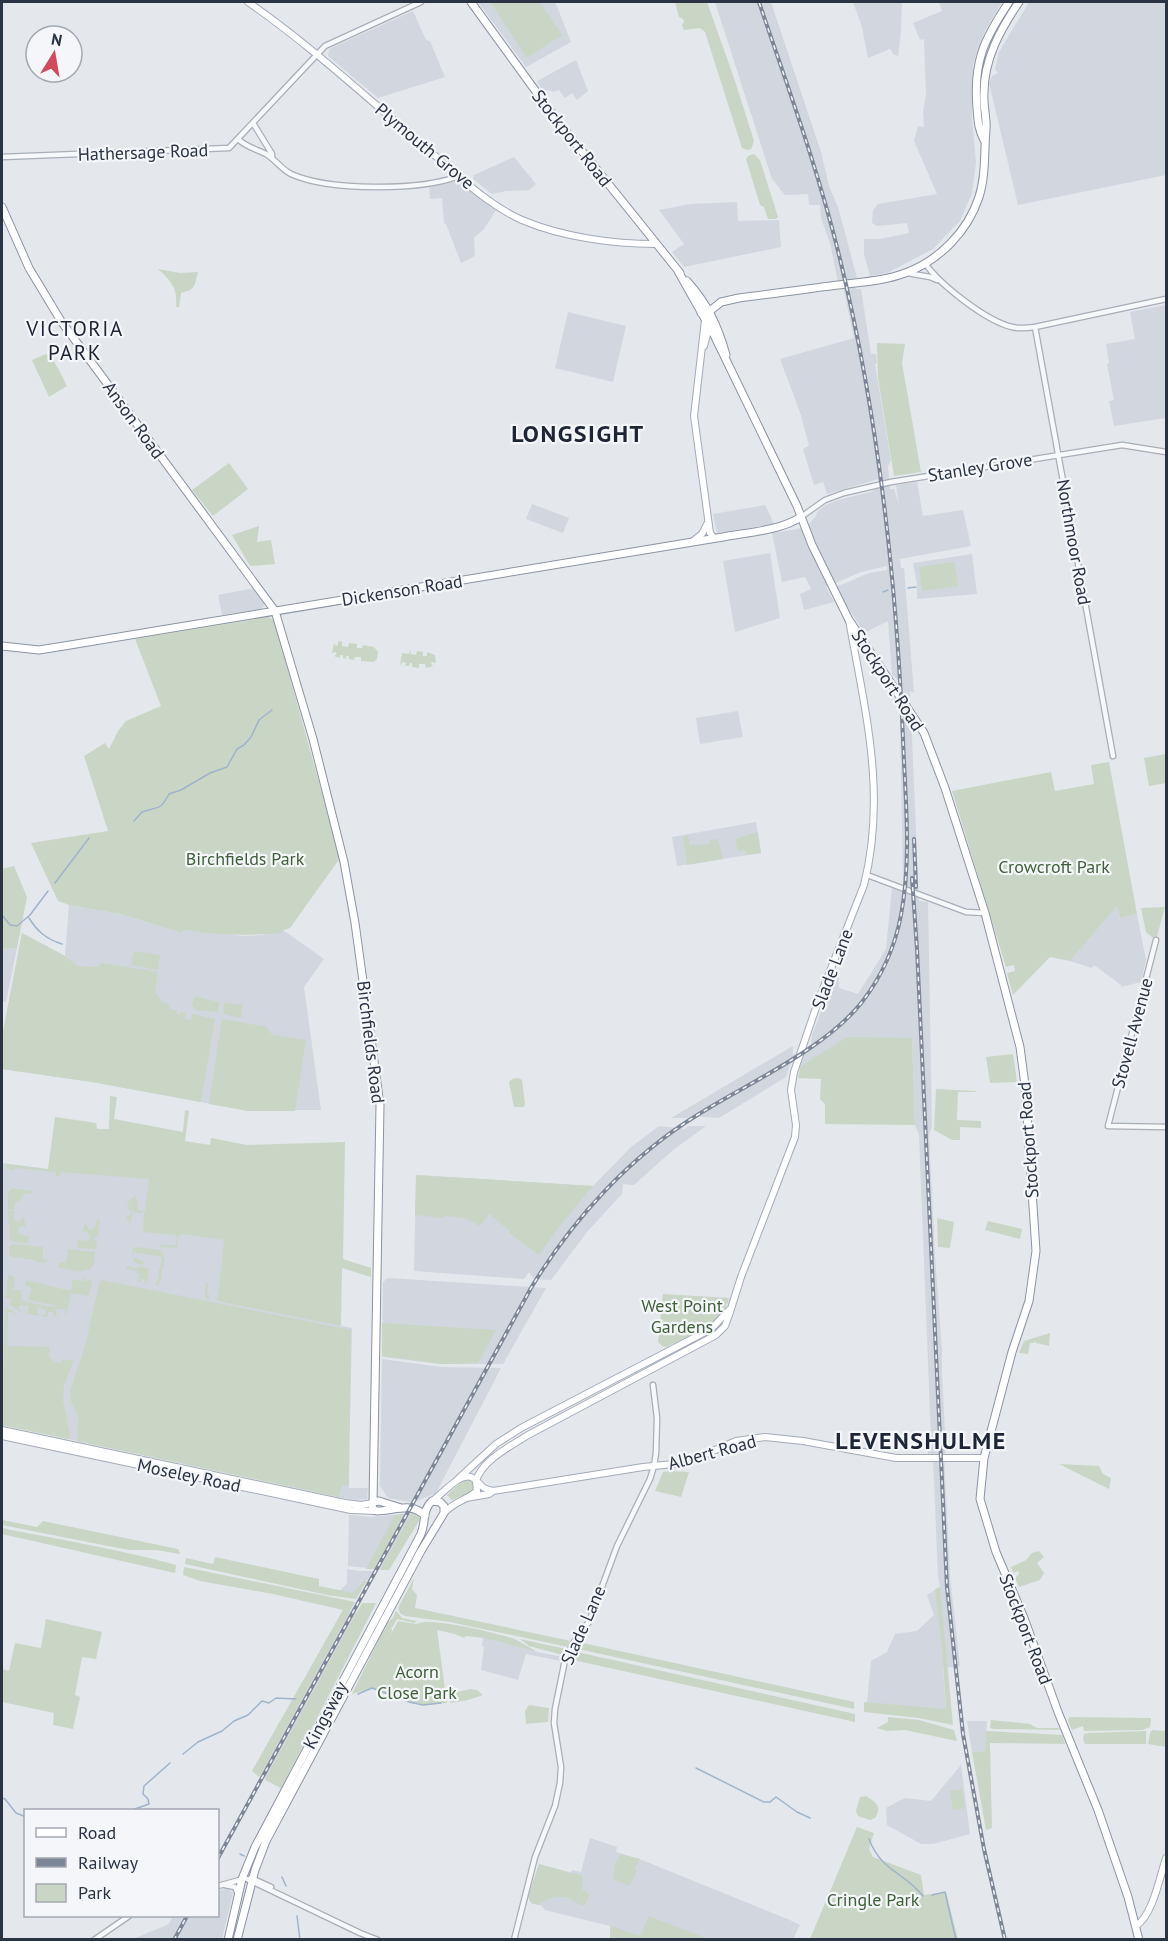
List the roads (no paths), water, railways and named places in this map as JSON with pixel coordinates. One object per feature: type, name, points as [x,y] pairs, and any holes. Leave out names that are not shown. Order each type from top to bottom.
[{"type":"highway","name":"Stockport Road","points":[[471,2],[556,120],[705,303],[712,314],[729,370]]},
{"type":"highway","points":[[984,140],[978,130],[976,70],[983,47],[1009,2]]},
{"type":"highway","points":[[712,314],[702,315],[705,303],[720,299],[882,280],[907,273],[925,263],[954,239],[974,210],[983,182],[986,129],[983,97],[985,69],[994,44],[1019,2]]},
{"type":"highway","name":"Anson Road","points":[[2,207],[29,268],[61,321],[275,611]]},
{"type":"highway","name":"Stockport Road","points":[[678,271],[709,327],[849,621],[924,733],[945,788],[985,914],[1020,1047],[1025,1085],[1036,1251],[1034,1276],[1026,1310],[984,1458],[980,1499],[986,1522],[1101,1819],[1139,1940]]},
{"type":"highway","points":[[709,327],[712,314],[722,305],[739,298]]},
{"type":"highway","name":"Dickenson Road","points":[[2,646],[48,649],[778,527],[801,518]]},
{"type":"highway","name":"Birchfields Road","points":[[275,611],[316,750],[344,862],[380,1100],[374,1484],[377,1502]]},
{"type":"highway","points":[[377,1502],[382,1507],[377,1511]]},
{"type":"highway","name":"Moseley Road","points":[[377,1502],[417,1509],[426,1517]]},
{"type":"highway","points":[[431,1502],[442,1503],[444,1506],[442,1516],[433,1521],[426,1517],[425,1509],[431,1502]]},
{"type":"highway","name":"Moseley Road","points":[[377,1511],[431,1502]]},
{"type":"highway","name":"Kingsway","points":[[237,1940],[250,1891],[249,1879],[255,1847],[384,1612],[395,1601],[442,1516]]},
{"type":"highway","name":"Kingsway","points":[[233,1916],[257,1855],[384,1612],[385,1602],[421,1534],[426,1517]]},
{"type":"highway","name":"Kingsway","points":[[228,1940],[238,1894],[249,1879]]},
{"type":"main road","name":"Plymouth Grove","points":[[248,2],[317,54],[496,205],[523,220],[546,228],[627,242],[656,244]]},
{"type":"main road","name":"Plymouth Grove","points":[[627,242],[649,234]]},
{"type":"main road","points":[[702,315],[701,352],[694,416],[708,521],[710,533],[714,538]]},
{"type":"main road","points":[[701,352],[709,327]]},
{"type":"main road","points":[[707,512],[712,521],[714,538]]},
{"type":"main road","points":[[689,542],[702,534],[708,521]]},
{"type":"main road","name":"Slade Lane","points":[[720,1332],[725,1326],[795,1137],[796,1125],[791,1090],[794,1072],[819,999],[867,875],[875,796],[871,745],[849,621]]},
{"type":"main road","points":[[854,651],[858,645],[864,644]]},
{"type":"main road","name":"Slade Lane","points":[[457,1480],[496,1444],[521,1428],[707,1331],[731,1308]]},
{"type":"main road","points":[[707,1331],[715,1329],[720,1332]]},
{"type":"main road","name":"Kingsway","points":[[442,1516],[458,1501],[477,1491],[476,1481],[484,1467],[526,1436],[720,1332]]},
{"type":"main road","name":"Moseley Road","points":[[2,1430],[348,1503],[361,1505],[377,1502]]},
{"type":"main road","name":"Moseley Road","points":[[2,1436],[351,1510],[377,1511]]},
{"type":"main road","name":"Albert Road","points":[[654,1466],[692,1460],[736,1441],[765,1437],[803,1441],[896,1458],[984,1458]]},
{"type":"main road","points":[[466,1498],[489,1494],[493,1491],[654,1466]]},
{"type":"main road","points":[[431,1502],[457,1480],[468,1476],[481,1487],[493,1491]]},
{"type":"main road","points":[[1136,1926],[1142,1922],[1150,1908],[1167,1858]]},
{"type":"street","points":[[421,2],[326,45],[238,140],[272,158],[282,169],[296,176],[340,184],[396,187],[425,184],[460,176]]},
{"type":"street","points":[[253,123],[272,154],[272,158]]},
{"type":"street","name":"Hathersage Road","points":[[2,157],[227,148],[238,140]]},
{"type":"street","points":[[925,263],[939,281]]},
{"type":"street","points":[[907,273],[939,281],[1002,324],[1019,328],[1035,327],[1167,298]]},
{"type":"street","name":"Northmoor Road","points":[[1035,327],[1113,756]]},
{"type":"street","name":"Stanley Grove","points":[[801,518],[825,500],[891,482],[1122,445],[1167,452]]},
{"type":"street","points":[[867,875],[966,912],[985,914]]},
{"type":"street","name":"Stovell Avenue","points":[[1156,940],[1108,1126],[1167,1127]]},
{"type":"street","name":"Slade Lane","points":[[514,1940],[536,1857],[555,1806],[560,1783],[561,1767],[554,1724],[566,1657],[588,1622],[617,1546],[650,1479],[654,1466],[657,1418],[653,1385]]},
{"type":"street","points":[[220,1886],[249,1879],[283,1893],[290,1900]]},
{"type":"street","points":[[249,1879],[378,1940]]},
{"type":"street","points":[[220,1886],[232,1885],[238,1894]]},
{"type":"street","points":[[250,1891],[263,1887]]},
{"type":"street","points":[[94,1940],[128,1917]]},
{"type":"waterway","points":[[908,588],[916,587]]},
{"type":"waterway","points":[[883,592],[888,590]]},
{"type":"waterway","points":[[134,821],[142,812],[161,806],[169,794],[227,767],[237,749],[251,737],[259,720],[272,710]]},
{"type":"waterway","points":[[55,883],[89,838]]},
{"type":"waterway","points":[[2,915],[10,925],[17,926],[30,915],[48,891]]},
{"type":"waterway","points":[[29,918],[42,934],[62,944]]},
{"type":"waterway","points":[[358,1694],[372,1688],[409,1702],[423,1705],[441,1703]]},
{"type":"waterway","points":[[183,1754],[198,1742],[248,1715],[262,1701],[269,1703],[276,1698],[296,1699]]},
{"type":"waterway","points":[[135,1809],[149,1804],[143,1794],[144,1786],[170,1763]]},
{"type":"waterway","points":[[696,1768],[764,1802],[770,1802],[776,1797],[810,1818]]},
{"type":"waterway","points":[[2,1798],[16,1813],[24,1816]]},
{"type":"waterway","points":[[869,1839],[874,1850],[886,1865],[908,1881],[923,1896]]},
{"type":"waterway","points":[[240,1854],[244,1856]]},
{"type":"waterway","points":[[282,1877],[286,1886]]},
{"type":"waterway","points":[[932,1895],[945,1892],[956,1940]]},
{"type":"waterway","points":[[297,1916],[300,1940]]},
{"type":"railway","points":[[219,1856],[547,1262],[584,1214],[627,1169],[650,1149],[699,1114],[808,1050],[846,1019],[876,982],[895,938],[901,915],[906,871],[906,804],[896,616],[875,435],[853,314],[831,223],[802,127],[759,2]]},
{"type":"railway","points":[[914,839],[916,887]]},
{"type":"railway","points":[[912,878],[947,1587],[963,1734],[984,1849],[1005,1940]]},
{"type":"railway","points":[[174,1940],[186,1917]]},
{"type":"district","name":"VICTORIA PARK","points":[[75,340]]},
{"type":"district","name":"LONGSIGHT","points":[[578,433]]},
{"type":"district","name":"LEVENSHULME","points":[[921,1440]]},
{"type":"park label","name":"Birchfields Park","points":[[245,858]]},
{"type":"park label","name":"Crowcroft Park","points":[[1054,866]]},
{"type":"park label","name":"West Point Gardens","points":[[682,1315]]},
{"type":"park label","name":"Acorn Close Park","points":[[417,1681]]},
{"type":"park label","name":"Cringle Park","points":[[873,1899]]}]
